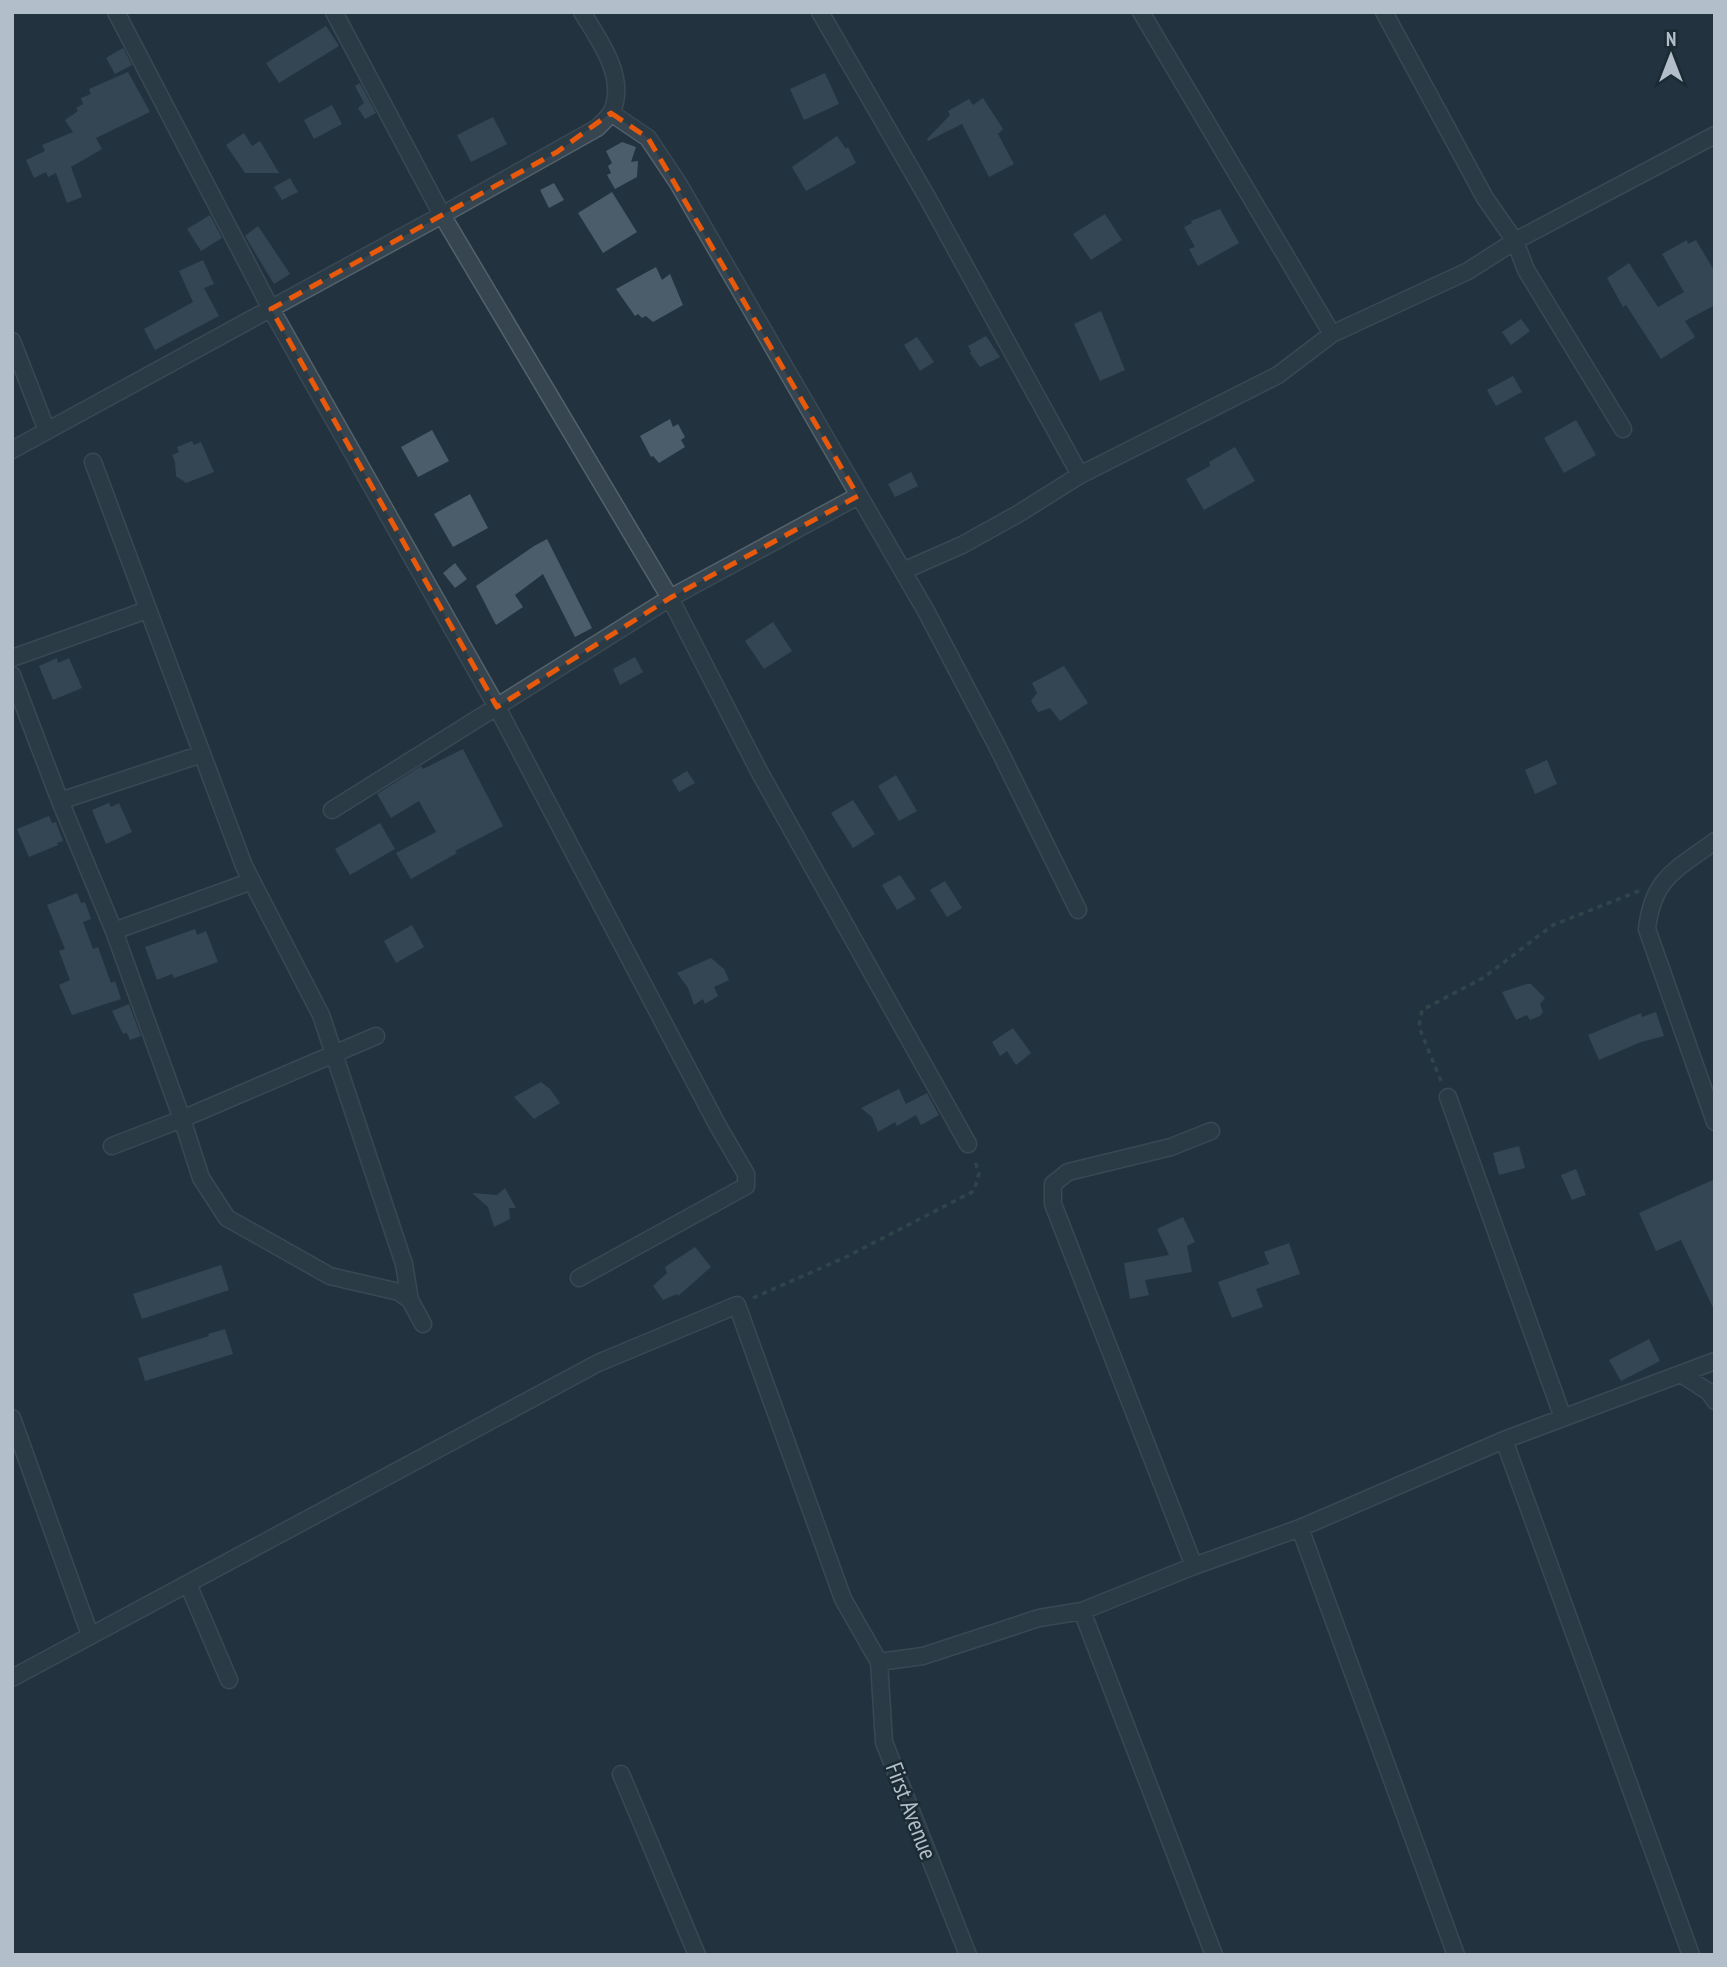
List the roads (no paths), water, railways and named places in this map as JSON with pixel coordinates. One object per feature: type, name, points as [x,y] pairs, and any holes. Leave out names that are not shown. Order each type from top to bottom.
[{"type":"street","points":[[116,12],[271,309],[497,707],[718,1126],[746,1174],[746,1186],[579,1278]]},
{"type":"street","points":[[334,12],[442,215],[670,598],[760,773],[968,1144]]},
{"type":"street","points":[[12,450],[597,128],[611,113],[616,96],[615,78],[607,55],[582,12]]},
{"type":"street","points":[[820,12],[928,197],[1080,475]]},
{"type":"street","points":[[1141,12],[1332,334]]},
{"type":"street","points":[[1384,12],[1485,198],[1515,241],[1526,270],[1623,429]]},
{"type":"street","points":[[611,113],[648,138],[678,183],[903,571],[997,746],[1078,909]]},
{"type":"street","points":[[903,571],[962,545],[1080,475],[1278,375],[1332,334],[1468,271],[1515,241],[1715,135]]},
{"type":"street","points":[[12,341],[47,431]]},
{"type":"street","points":[[93,462],[244,866],[321,1015],[404,1264],[410,1300],[423,1324]]},
{"type":"street","points":[[332,810],[670,598],[858,496]]},
{"type":"street","points":[[12,658],[148,610]]},
{"type":"street","points":[[12,675],[114,931],[183,1119],[201,1178],[227,1218],[330,1276],[399,1292],[410,1300]]},
{"type":"street","points":[[60,801],[202,754]]},
{"type":"street","points":[[1715,841],[1663,880],[1650,906],[1647,929],[1715,1122]]},
{"type":"street","points":[[114,931],[252,881]]},
{"type":"street","points":[[112,1146],[183,1119],[376,1036]]},
{"type":"street","points":[[1448,1097],[1563,1418]]},
{"type":"street","points":[[1194,1566],[1053,1204],[1053,1184],[1068,1172],[1171,1147],[1211,1131]]},
{"type":"street","points":[[12,1678],[598,1363],[737,1306],[843,1599],[879,1662],[923,1656],[1040,1618],[1082,1611],[1194,1566],[1300,1528],[1504,1440],[1715,1361]]},
{"type":"street","points":[[1681,1374],[1709,1392],[1715,1401]]},
{"type":"street","points":[[12,1418],[90,1635]]},
{"type":"street","points":[[1504,1440],[1691,1955]]},
{"type":"street","points":[[1300,1528],[1456,1955]]},
{"type":"street","points":[[188,1584],[229,1680]]},
{"type":"street","points":[[1082,1611],[1214,1955]]},
{"type":"street","name":"First Avenue","points":[[879,1662],[884,1742],[968,1955]]},
{"type":"street","points":[[621,1774],[697,1955]]}]
